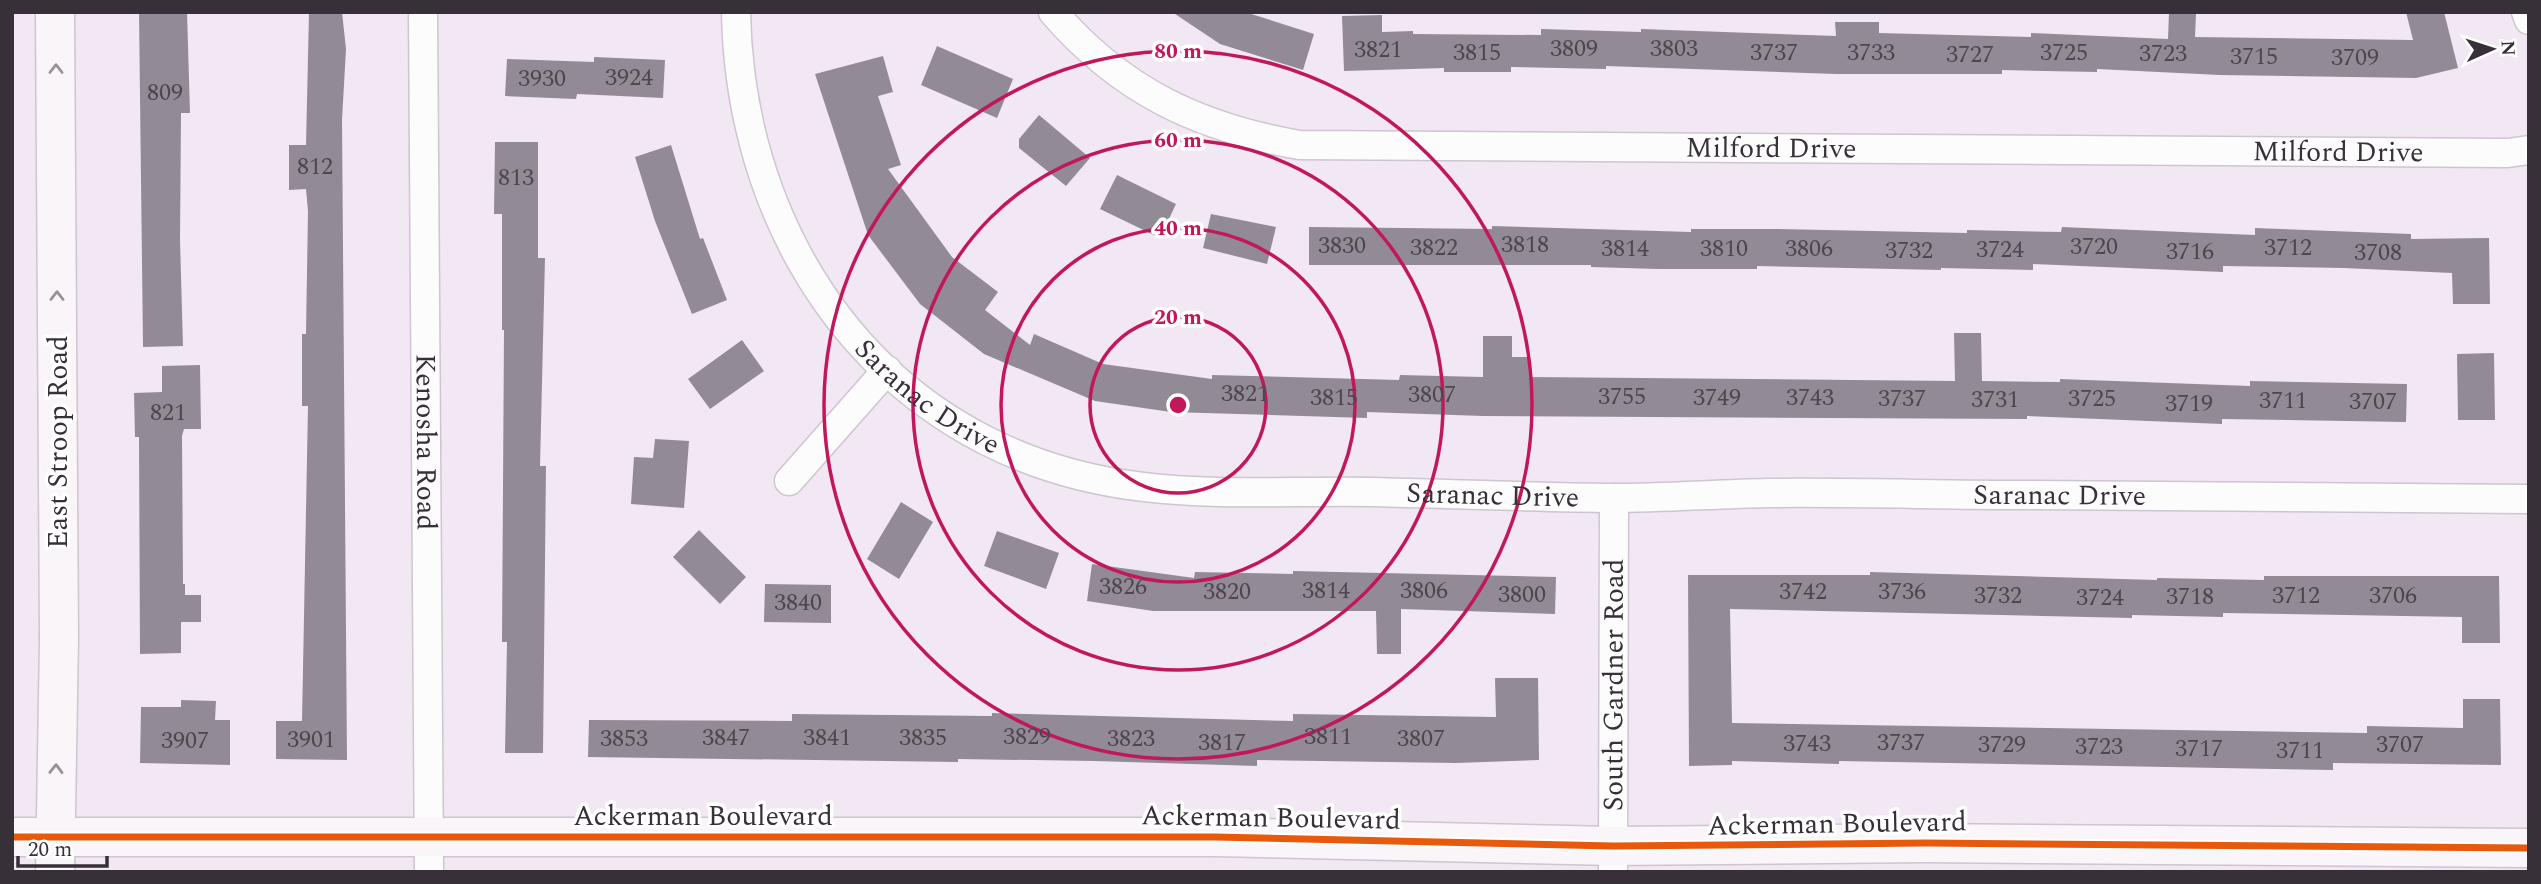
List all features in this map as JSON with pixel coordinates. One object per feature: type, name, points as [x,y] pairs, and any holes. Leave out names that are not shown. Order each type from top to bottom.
[{"type":"street","name":"East Stroop Road","points":[[55,12],[59,639],[55,854]]},
{"type":"street","name":"Kenosha Road","points":[[423,12],[429,855]]},
{"type":"street","name":"Saranac Drive","points":[[736,12],[743,99],[755,156],[775,212],[804,269],[841,321],[887,370],[938,413],[988,442],[1056,469],[1112,484],[1176,493],[1363,492],[1614,498],[1772,493],[2529,499]]},
{"type":"street","name":"Milford Drive","points":[[1053,12],[1114,72],[1149,96],[1201,121],[1249,136],[1299,145],[2508,153],[2529,149]]},
{"type":"street","points":[[2526,12],[2529,20]]},
{"type":"street","points":[[789,481],[887,370]]},
{"type":"street","name":"South Gardner Road","points":[[1613,859],[1614,498]]},
{"type":"street","name":"Ackerman Boulevard","points":[[12,837],[55,854],[429,855],[1201,837],[1613,859],[1925,843],[2529,848]]},
{"type":"building","points":[[139,12],[187,12],[190,113],[181,113],[183,346],[143,347]]},
{"type":"building","points":[[309,12],[342,12],[346,49],[342,120],[347,760],[276,759],[276,721],[302,721],[308,406],[302,406],[302,334],[306,334],[308,211],[306,189],[289,190],[289,145],[306,145]]},
{"type":"building","points":[[1172,12],[1245,12],[1314,34],[1303,70],[1220,44]]},
{"type":"building","points":[[2169,12],[2196,13],[2195,37],[2413,40],[2406,12],[2444,12],[2458,68],[2416,78],[2220,75],[2097,69],[2097,72],[2002,70],[2002,74],[1836,74],[1606,66],[1606,69],[1511,67],[1511,72],[1444,72],[1444,68],[1344,71],[1342,16],[1382,15],[1382,32],[1413,31],[1413,34],[1541,35],[1541,29],[1641,32],[1641,29],[1836,36],[1835,22],[1879,22],[1879,33],[2031,37],[2031,33],[2168,39]]},
{"type":"building","points":[[937,46],[1013,79],[997,118],[921,85]]},
{"type":"building","points":[[883,56],[893,92],[878,96],[901,165],[888,169],[952,257],[998,292],[985,310],[1030,345],[1034,334],[1103,364],[1212,379],[1212,375],[1399,380],[1400,375],[1483,377],[1483,336],[1512,336],[1512,357],[1529,357],[1529,377],[1955,381],[1954,333],[1981,333],[1982,381],[2060,382],[2060,379],[2250,386],[2250,381],[2407,384],[2406,422],[2222,419],[2222,424],[2027,416],[2027,419],[1483,416],[1367,412],[1367,418],[1171,412],[1095,401],[984,354],[920,304],[868,235],[815,74]]},
{"type":"building","points":[[594,57],[665,60],[663,98],[577,94],[576,99],[505,96],[507,59],[594,62]]},
{"type":"building","points":[[1039,115],[1090,158],[1066,186],[1019,148],[1019,139]]},
{"type":"building","points":[[495,142],[538,142],[538,258],[545,258],[540,466],[546,466],[543,753],[505,753],[507,642],[502,642],[504,330],[502,214],[494,214]]},
{"type":"building","points":[[671,145],[700,239],[703,238],[727,300],[692,314],[655,221],[635,157]]},
{"type":"building","points":[[1117,175],[1176,204],[1160,238],[1100,209]]},
{"type":"building","points":[[1211,214],[1276,227],[1267,264],[1203,248]]},
{"type":"building","points":[[1492,226],[1691,232],[1691,229],[1776,229],[1967,233],[1967,230],[2061,232],[2062,227],[2255,235],[2255,228],[2411,234],[2411,239],[2489,238],[2490,304],[2453,304],[2452,273],[2344,268],[2223,266],[2223,272],[2033,264],[2033,270],[1309,265],[1309,227],[1492,229]]},
{"type":"building","points":[[742,340],[764,371],[710,409],[688,379]]},
{"type":"building","points":[[2494,353],[2495,420],[2458,420],[2457,354]]},
{"type":"building","points":[[200,365],[201,429],[184,429],[182,436],[183,584],[185,595],[201,595],[201,622],[181,622],[181,653],[140,654],[139,437],[135,437],[134,393],[162,392],[162,366]]},
{"type":"building","points":[[655,439],[689,441],[684,508],[631,504],[634,457],[653,458]]},
{"type":"building","points":[[901,502],[933,522],[899,579],[867,559]]},
{"type":"building","points":[[699,530],[746,577],[720,604],[673,557]]},
{"type":"building","points":[[997,531],[1059,553],[1046,589],[984,566]]},
{"type":"building","points":[[1092,564],[1194,578],[1195,572],[1293,574],[1293,571],[1556,577],[1555,614],[1401,609],[1401,654],[1377,654],[1376,611],[1153,611],[1087,601]]},
{"type":"building","points":[[1870,572],[2157,580],[2264,580],[2264,576],[2499,576],[2500,643],[2462,643],[2462,617],[2223,613],[2223,617],[2132,615],[2132,618],[1730,609],[1732,723],[2367,733],[2367,726],[2463,728],[2463,699],[2500,699],[2501,765],[2333,763],[2333,770],[1732,761],[1732,765],[1689,766],[1688,575],[1870,575]]},
{"type":"building","points":[[765,584],[831,585],[831,623],[764,622]]},
{"type":"building","points":[[1495,678],[1538,678],[1539,760],[1456,763],[1257,760],[1257,766],[958,759],[958,762],[588,757],[589,720],[792,721],[792,714],[992,716],[992,713],[1293,721],[1293,714],[1496,717]]},
{"type":"building","points":[[181,700],[216,701],[215,720],[230,720],[230,765],[140,763],[141,707],[181,707]]},
{"type":"cycle path","points":[[12,837],[1215,837],[1613,846],[1925,843],[2529,848]]}]
